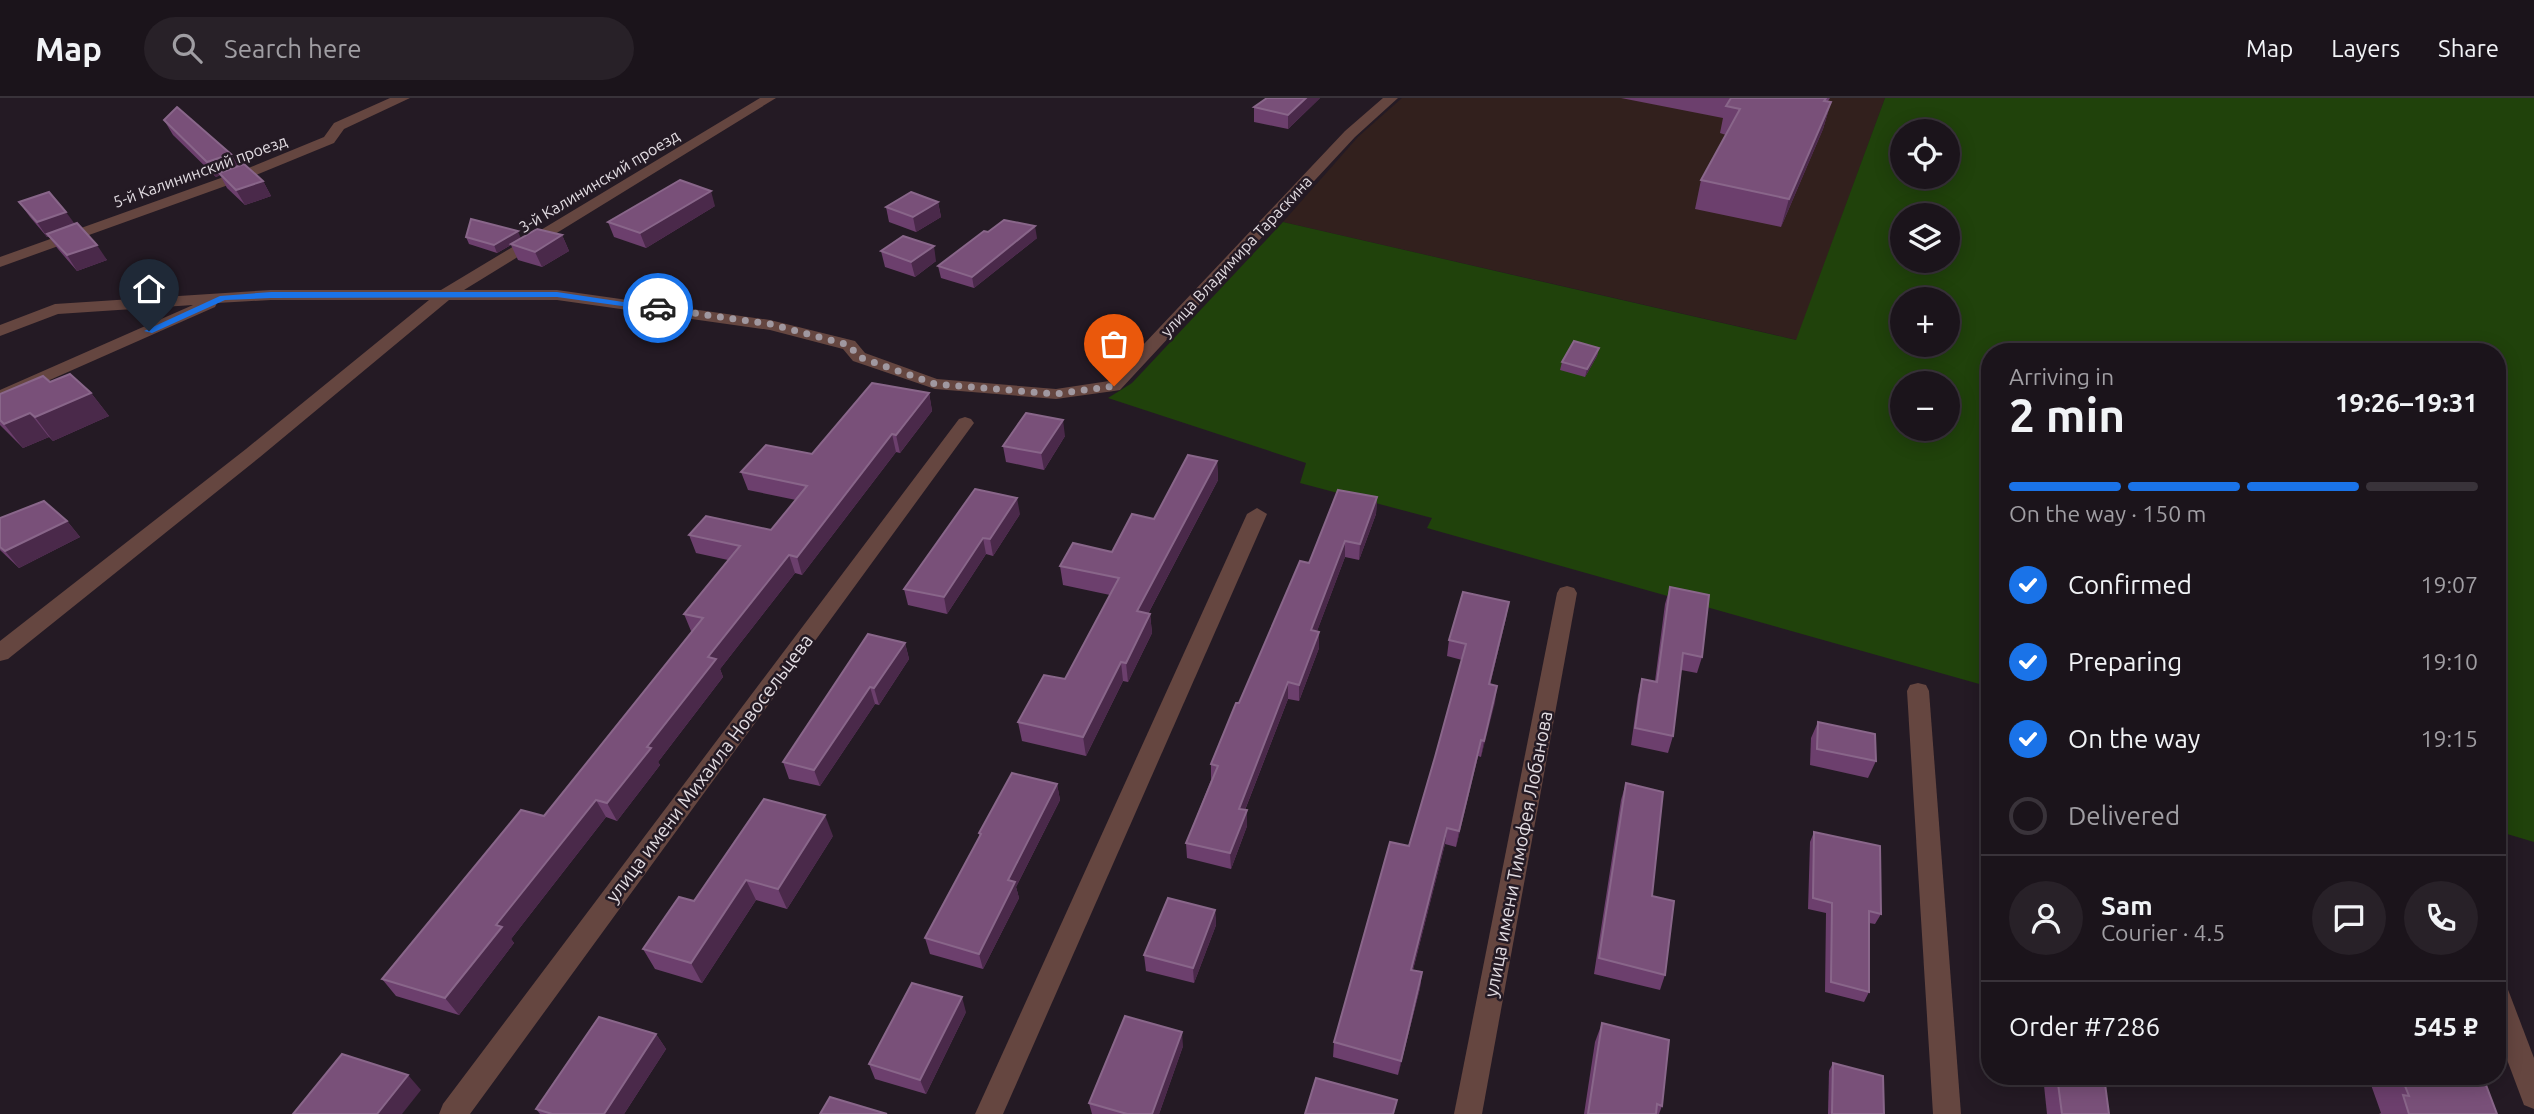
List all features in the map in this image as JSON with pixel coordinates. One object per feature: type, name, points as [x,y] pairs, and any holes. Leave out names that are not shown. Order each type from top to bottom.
[{"type":"street","name":"5-й Калининский проезд","points":[[0,262],[251,172],[329,140],[339,125],[376,107],[403,98]]},
{"type":"street","name":"3-й Калининский проезд","points":[[0,653],[253,453],[446,294],[769,98]]},
{"type":"street","name":"улица Владимира Тараскина","points":[[0,331],[55,309],[223,298],[557,295],[770,324],[849,345],[859,357],[935,384],[1056,394],[1114,386],[1350,134],[1391,98]]},
{"type":"street","points":[[0,397],[223,298]]},
{"type":"street","name":"улица имени Михаила Новосельцева","points":[[453,1114],[965,423]]},
{"type":"street","points":[[989,1114],[1257,514]]},
{"type":"street","name":"улица имени Тимофея Лобанова","points":[[1468,1114],[1567,593]]},
{"type":"street","points":[[1918,691],[1947,1114]]},
{"type":"street","points":[[2506,1020],[2534,1096]]},
{"type":"shaded area","points":[[1402,98],[1885,98],[1797,340],[1283,222],[1358,137]]},
{"type":"green space","points":[[1885,98],[2534,98],[2534,842],[2506,834],[2506,343],[1981,343],[1981,684],[1427,528],[1432,518],[1300,483],[1306,463],[1108,398],[1132,383],[1283,222],[1796,340]]},
{"type":"building","points":[[1267,98],[1306,98],[1288,115],[1254,107]]},
{"type":"building","points":[[1731,98],[1826,98],[1824,101],[1831,102],[1789,199],[1701,180],[1740,109],[1726,106]]},
{"type":"building","points":[[177,107],[231,154],[207,162],[164,120]]},
{"type":"building","points":[[244,164],[263,181],[236,190],[219,173]]},
{"type":"building","points":[[680,180],[711,191],[640,233],[608,222]]},
{"type":"building","points":[[49,192],[66,212],[37,222],[19,202]]},
{"type":"building","points":[[911,192],[938,202],[913,217],[886,207]]},
{"type":"building","points":[[471,219],[518,231],[494,245],[466,237]]},
{"type":"building","points":[[1004,220],[1035,226],[972,277],[938,266],[984,231],[988,232]]},
{"type":"building","points":[[77,223],[97,245],[67,255],[47,234]]},
{"type":"building","points":[[537,229],[562,235],[535,252],[511,244]]},
{"type":"building","points":[[903,236],[934,246],[911,262],[881,251]]},
{"type":"building","points":[[1574,341],[1599,348],[1587,369],[1562,362]]},
{"type":"building","points":[[70,374],[91,393],[35,417],[30,413],[4,424],[0,420],[0,394],[43,376],[50,382]]},
{"type":"building","points":[[872,383],[929,393],[896,435],[892,434],[797,557],[789,555],[708,657],[716,659],[607,803],[596,800],[496,925],[502,927],[445,998],[382,979],[521,810],[544,816],[703,618],[684,614],[740,546],[689,535],[706,516],[771,530],[807,486],[741,472],[766,445],[812,454]]},
{"type":"building","points":[[1026,413],[1063,420],[1041,453],[1003,446]]},
{"type":"building","points":[[1188,455],[1217,461],[1137,611],[1150,614],[1126,663],[1121,662],[1083,737],[1018,722],[1044,675],[1065,679],[1119,578],[1060,566],[1073,543],[1112,552],[1132,514],[1154,519]]},
{"type":"building","points":[[975,489],[1017,498],[990,539],[983,538],[944,597],[904,589]]},
{"type":"building","points":[[1338,490],[1377,497],[1360,544],[1345,541],[1311,630],[1319,632],[1299,685],[1288,682],[1239,809],[1247,810],[1230,853],[1186,843],[1218,766],[1211,764],[1236,703],[1239,703],[1300,561],[1309,563]]},
{"type":"building","points":[[44,501],[67,521],[5,551],[0,547],[0,518]]},
{"type":"building","points":[[1670,587],[1709,595],[1702,657],[1683,653],[1673,736],[1635,728],[1642,679],[1657,682]]},
{"type":"building","points":[[1463,592],[1509,602],[1489,684],[1497,686],[1484,741],[1481,740],[1459,831],[1447,828],[1411,970],[1422,972],[1401,1061],[1334,1042],[1390,842],[1409,846],[1435,757],[1466,644],[1449,640]]},
{"type":"building","points":[[868,634],[905,643],[874,688],[870,687],[814,770],[783,762]]},
{"type":"building","points":[[1818,722],[1875,734],[1876,761],[1817,749]]},
{"type":"building","points":[[1012,773],[1057,784],[1008,880],[1015,882],[979,954],[925,938],[981,834],[979,833]]},
{"type":"building","points":[[1626,783],[1663,792],[1652,896],[1674,901],[1665,975],[1599,958]]},
{"type":"building","points":[[764,799],[825,815],[778,889],[746,880],[691,963],[643,949],[679,897],[694,901]]},
{"type":"building","points":[[1814,832],[1880,846],[1881,914],[1869,911],[1869,992],[1831,982],[1832,903],[1813,898]]},
{"type":"building","points":[[1168,898],[1215,910],[1193,968],[1144,955]]},
{"type":"building","points":[[912,983],[962,997],[920,1080],[869,1064]]},
{"type":"building","points":[[1125,1016],[1182,1032],[1152,1114],[1127,1114],[1089,1103]]},
{"type":"building","points":[[599,1017],[656,1034],[604,1114],[552,1114],[536,1109]]},
{"type":"building","points":[[1602,1023],[1669,1040],[1662,1106],[1657,1104],[1656,1114],[1588,1114]]},
{"type":"building","points":[[342,1054],[408,1075],[377,1114],[293,1114]]},
{"type":"building","points":[[1833,1063],[1883,1076],[1884,1114],[1832,1114]]},
{"type":"building","points":[[1316,1078],[1397,1100],[1393,1114],[1305,1114]]},
{"type":"building","points":[[2058,1085],[2105,1085],[2109,1114],[2062,1114]]},
{"type":"building","points":[[2405,1085],[2486,1085],[2497,1114],[2409,1114],[2403,1095],[2409,1096]]},
{"type":"building","points":[[830,1097],[887,1114],[820,1114]]},
{"type":"way so far","points":[[658,308],[698,316],[770,324],[849,345],[859,357],[935,384],[1025,389],[1056,394],[1114,386]]},
{"type":"route","points":[[149,331],[223,298],[271,295],[557,295],[658,308]]}]
